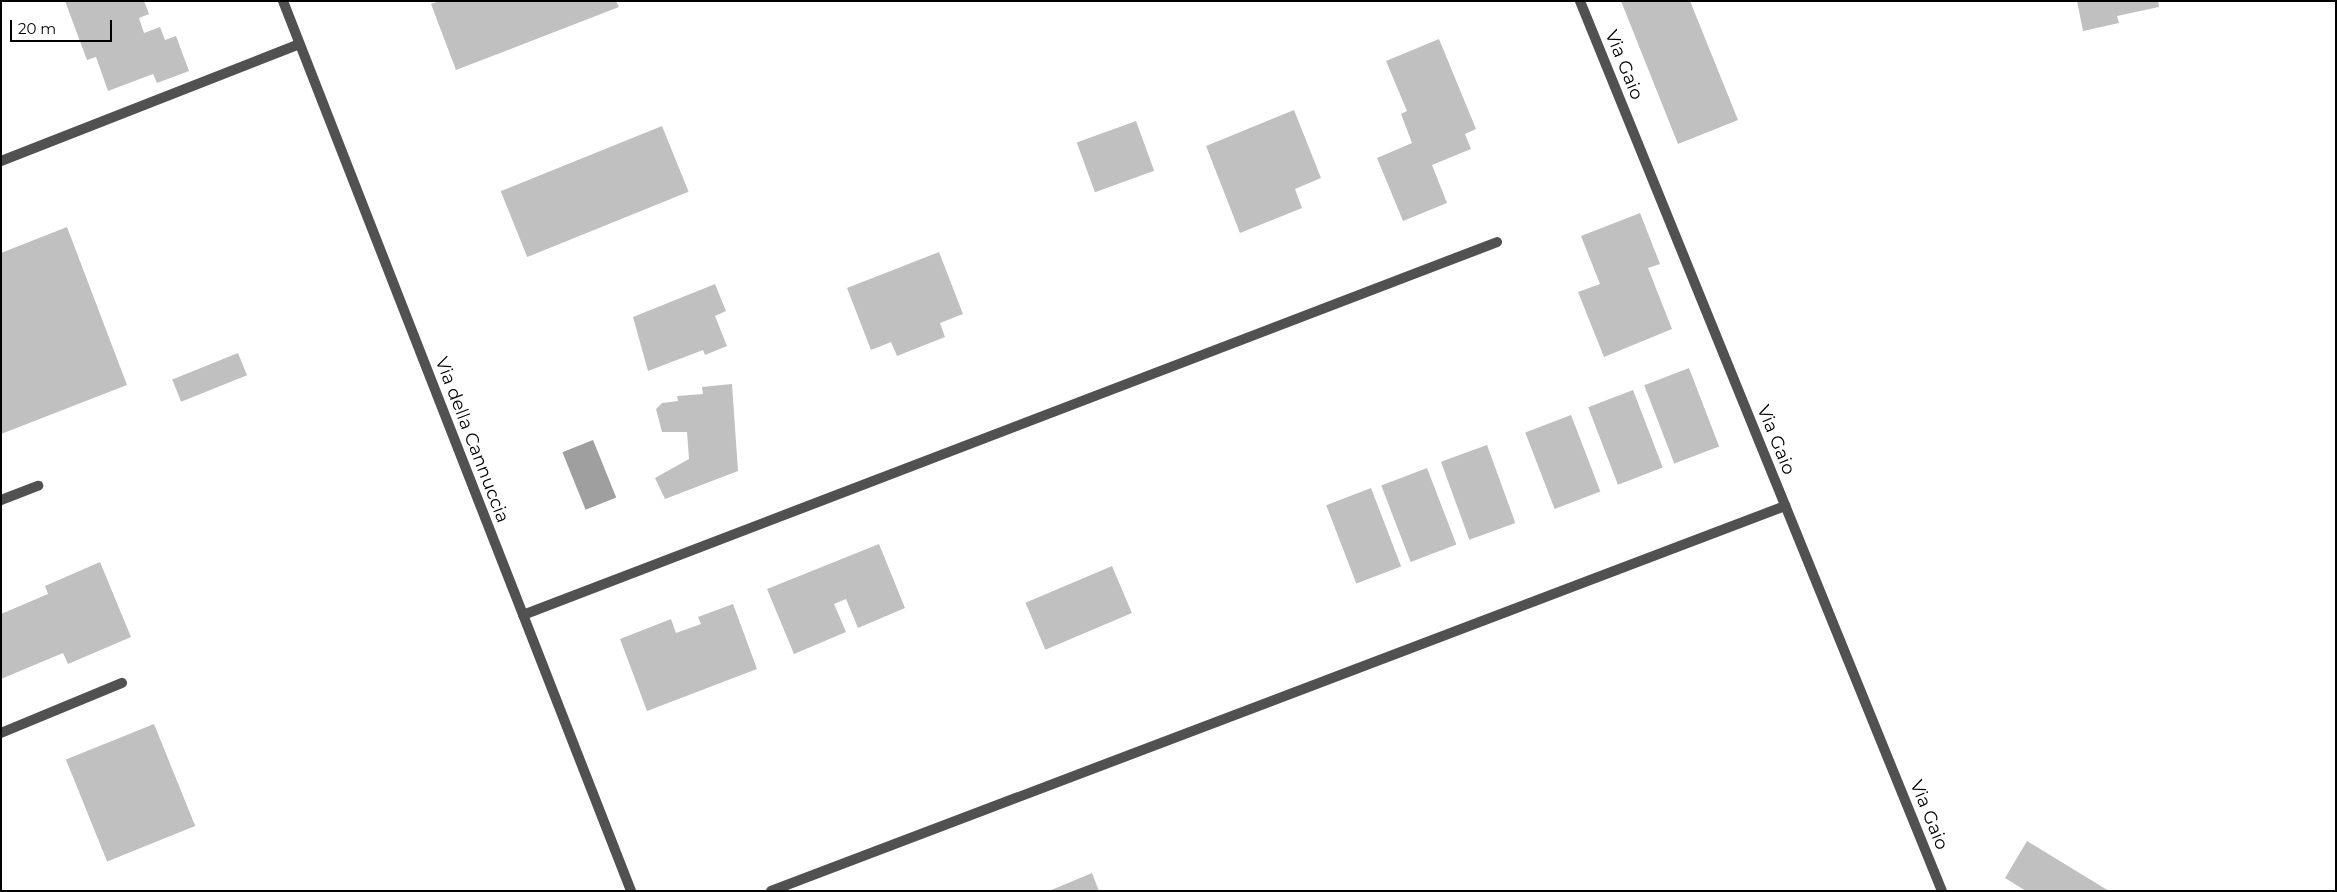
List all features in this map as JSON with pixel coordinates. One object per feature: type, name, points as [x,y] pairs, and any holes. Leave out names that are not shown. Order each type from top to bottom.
[{"type":"street","name":"Via della Cannuccia","points":[[283,1],[632,891]]},
{"type":"street","name":"Via Gaio","points":[[1580,1],[1942,891]]},
{"type":"street","points":[[1,160],[299,44]]},
{"type":"street","points":[[523,615],[1497,242]]},
{"type":"street","points":[[1,500],[38,486]]},
{"type":"street","points":[[771,891],[1785,506]]},
{"type":"street","points":[[1,732],[122,684]]},
{"type":"shaded area","points":[[593,440],[616,497],[586,510],[562,452]]},
{"type":"building","points":[[65,1],[144,1],[149,14],[139,18],[144,33],[160,27],[165,40],[176,36],[189,71],[157,83],[153,74],[108,91],[96,57],[87,60]]},
{"type":"building","points":[[439,1],[616,1],[619,7],[456,70],[431,4]]},
{"type":"building","points":[[1621,1],[1690,1],[1738,120],[1678,144]]},
{"type":"building","points":[[2077,1],[2158,1],[2159,7],[2117,16],[2119,23],[2083,31]]},
{"type":"building","points":[[1439,39],[1476,129],[1465,134],[1471,149],[1432,165],[1447,203],[1403,221],[1377,158],[1412,143],[1401,114],[1407,111],[1386,61]]},
{"type":"building","points":[[1294,110],[1321,178],[1295,189],[1302,208],[1240,233],[1206,146]]},
{"type":"building","points":[[1136,121],[1154,171],[1095,192],[1077,143]]},
{"type":"building","points":[[662,126],[689,192],[527,257],[501,191]]},
{"type":"building","points":[[1640,213],[1660,264],[1648,268],[1672,329],[1604,357],[1578,292],[1600,284],[1581,236]]},
{"type":"building","points":[[67,227],[127,385],[1,434],[1,253]]},
{"type":"building","points":[[939,252],[963,314],[940,323],[945,337],[897,356],[891,342],[871,350],[847,288]]},
{"type":"building","points":[[715,284],[726,311],[715,316],[727,346],[705,355],[703,350],[648,371],[633,317]]},
{"type":"building","points":[[238,353],[247,375],[181,402],[172,380]]},
{"type":"building","points":[[1689,368],[1719,446],[1674,464],[1644,385]]},
{"type":"building","points":[[732,384],[738,471],[665,499],[655,478],[689,459],[687,432],[662,432],[656,409],[662,403],[678,401],[677,396],[703,394],[702,387]]},
{"type":"building","points":[[1633,390],[1663,467],[1618,485],[1588,407]]},
{"type":"building","points":[[1571,415],[1600,492],[1555,509],[1525,433]]},
{"type":"building","points":[[1487,445],[1515,523],[1469,540],[1441,462]]},
{"type":"building","points":[[1427,468],[1456,545],[1411,562],[1381,486]]},
{"type":"building","points":[[1371,488],[1401,566],[1356,584],[1326,505]]},
{"type":"building","points":[[879,544],[905,608],[858,628],[846,599],[834,604],[846,632],[794,654],[767,589]]},
{"type":"building","points":[[100,562],[131,637],[68,664],[63,653],[1,679],[1,614],[48,594],[45,586]]},
{"type":"building","points":[[1112,566],[1132,613],[1045,650],[1025,603]]},
{"type":"building","points":[[733,604],[757,669],[647,711],[620,639],[671,619],[676,633],[701,624],[698,617]]},
{"type":"building","points":[[154,724],[195,826],[107,862],[66,760]]},
{"type":"building","points":[[2027,841],[2109,891],[2026,891],[2005,878]]},
{"type":"building","points":[[1092,873],[1099,891],[1049,891]]}]
